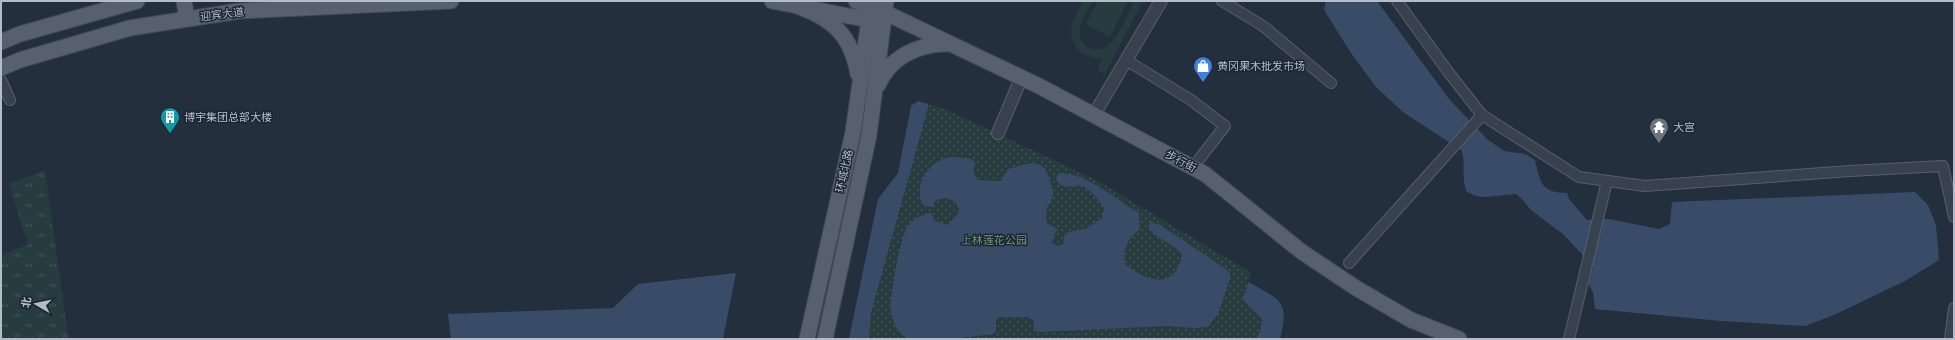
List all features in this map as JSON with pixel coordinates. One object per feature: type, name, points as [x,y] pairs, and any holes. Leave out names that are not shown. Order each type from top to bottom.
[{"type":"main road","points":[[1,42],[20,34],[137,1]]},
{"type":"main road","points":[[184,1],[187,19]]},
{"type":"main road","name":"迎宾大道","points":[[1,68],[20,60],[130,28],[239,11],[328,4],[451,1]]},
{"type":"main road","points":[[772,1],[869,20]]},
{"type":"main road","points":[[856,1],[886,7]]},
{"type":"main road","name":"环城北路","points":[[806,339],[853,132],[869,20],[870,1]]},
{"type":"main road","points":[[797,6],[824,18],[845,36],[856,62],[859,91]]},
{"type":"main road","name":"步行街","points":[[886,7],[951,44],[1039,86],[1205,174],[1302,252],[1356,288],[1411,320],[1459,339]]},
{"type":"main road","name":"环城北路","points":[[824,339],[869,135],[886,7]]},
{"type":"main road","points":[[56,24],[62,47]]},
{"type":"main road","points":[[875,92],[886,71],[904,55],[927,45],[951,44]]},
{"type":"street","points":[[1099,106],[1161,1]]},
{"type":"street","points":[[1222,1],[1263,26],[1331,83]]},
{"type":"street","points":[[1397,1],[1449,73],[1482,115],[1579,177],[1644,186],[1850,171],[1943,166],[1954,217]]},
{"type":"street","points":[[1126,60],[1191,100],[1225,126],[1198,162]]},
{"type":"street","points":[[1,80],[10,100]]},
{"type":"street","points":[[998,133],[1020,80]]},
{"type":"street","points":[[1349,263],[1482,115]]},
{"type":"street","points":[[1569,339],[1606,181]]},
{"type":"street","points":[[1950,339],[1954,308]]},
{"type":"green space","points":[[1084,1],[1093,1],[1081,24],[1080,35],[1086,46],[1095,49],[1103,48],[1110,44],[1122,27],[1134,1],[1143,1],[1105,74],[1097,70],[1103,58],[1090,57],[1084,54],[1075,46],[1071,34],[1076,14]]},
{"type":"green space","points":[[1098,1],[1128,1],[1110,37],[1086,24]]},
{"type":"green space","name":"上林莲花公园","points":[[928,104],[945,109],[1098,181],[1250,272],[1249,282],[1242,299],[1262,319],[1260,332],[1255,339],[869,339],[871,313]]},
{"type":"green space","points":[[45,170],[68,336],[67,339],[1,339],[1,254],[28,245],[9,184]]},
{"type":"water","points":[[1326,1],[1377,1],[1449,99],[1487,139],[1504,151],[1525,154],[1535,160],[1538,174],[1543,185],[1552,191],[1567,193],[1569,199],[1587,220],[1609,219],[1659,229],[1670,224],[1672,202],[1915,192],[1928,205],[1936,225],[1939,260],[1905,281],[1836,314],[1805,326],[1721,321],[1595,309],[1593,292],[1588,284],[1593,266],[1564,235],[1531,210],[1516,194],[1485,197],[1476,196],[1467,192],[1464,180],[1463,155],[1461,150],[1403,112],[1376,87],[1351,53],[1324,10]]},
{"type":"water","points":[[918,101],[928,104],[928,108],[871,313],[869,339],[849,339],[878,199],[898,173],[911,106]]},
{"type":"water","name":"上林莲花公园","points":[[958,157],[971,159],[976,163],[974,172],[978,180],[1001,181],[1008,169],[1028,164],[1034,163],[1044,167],[1053,193],[1047,209],[1046,217],[1047,223],[1058,229],[1052,243],[1057,246],[1063,244],[1065,233],[1088,228],[1102,218],[1104,208],[1096,197],[1084,186],[1061,185],[1056,178],[1059,173],[1080,177],[1100,188],[1139,213],[1140,229],[1129,240],[1125,248],[1125,264],[1134,270],[1151,279],[1160,280],[1174,274],[1179,266],[1182,254],[1151,231],[1148,227],[1151,222],[1160,225],[1230,273],[1230,279],[1218,314],[1208,327],[1193,328],[1167,326],[1039,332],[1034,331],[1034,320],[1029,317],[998,317],[996,321],[996,331],[993,334],[952,339],[908,339],[901,334],[896,327],[891,311],[893,283],[901,245],[906,229],[920,216],[931,213],[935,221],[948,225],[956,216],[959,209],[955,201],[945,198],[936,200],[932,207],[923,205],[920,199],[920,185],[931,166],[945,158]]},
{"type":"water","points":[[736,273],[723,339],[451,339],[448,314],[613,308],[638,284]]},
{"type":"water","points":[[1249,282],[1275,298],[1283,308],[1284,316],[1280,339],[1255,339],[1260,332],[1262,319],[1242,299]]},
{"type":"place","name":"黄冈果木批发市场","points":[[1203,83]]},
{"type":"place","name":"博宇集团总部大楼","points":[[170,134]]},
{"type":"place","name":"大宫","points":[[1659,144]]}]
